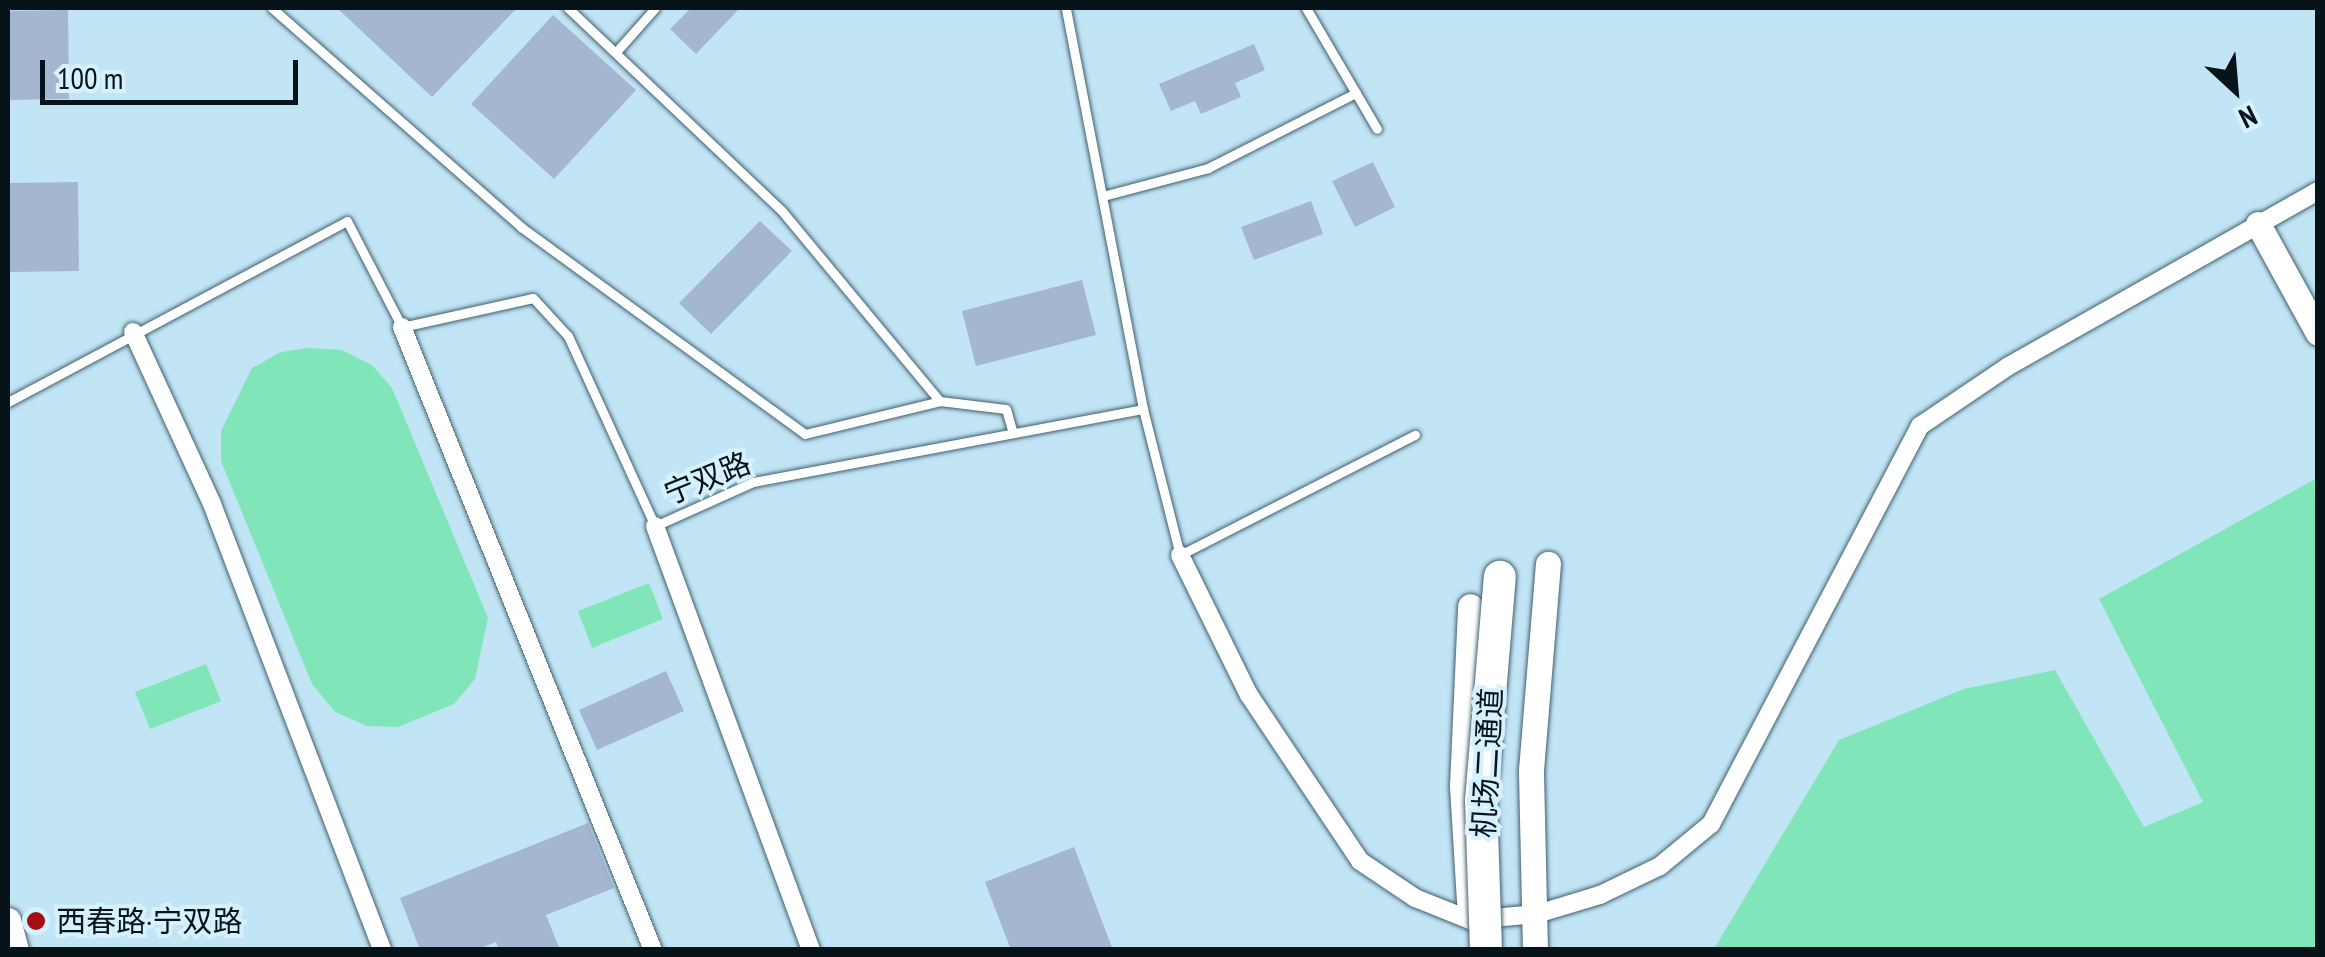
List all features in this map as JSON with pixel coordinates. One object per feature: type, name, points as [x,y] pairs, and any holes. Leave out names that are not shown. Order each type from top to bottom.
[{"type":"highway","name":"机场二通道","points":[[1486,950],[1481,802],[1523,574]]},
{"type":"highway","points":[[1507,950],[1500,801],[1523,574]]},
{"type":"street","points":[[1180,555],[1249,695],[1360,862],[1414,898],[1470,920],[1537,914],[1660,866],[1711,824],[1920,426],[2007,366],[2318,191]]},
{"type":"street","points":[[2258,224],[2318,333]]},
{"type":"street","points":[[402,327],[653,950]]},
{"type":"street","points":[[133,332],[212,504],[382,950]]},
{"type":"street","points":[[655,526],[811,950]]},
{"type":"street","points":[[1523,574],[1536,950]]},
{"type":"street","points":[[1470,606],[1462,785],[1474,950]]},
{"type":"street","points":[[8,920],[16,950]]},
{"type":"lane","points":[[272,8],[521,227],[805,434],[940,401],[1006,409],[1013,433]]},
{"type":"lane","points":[[568,8],[818,250],[848,298],[940,401]]},
{"type":"lane","points":[[616,52],[655,8]]},
{"type":"lane","points":[[1066,8],[1143,409],[1180,555],[1415,434]]},
{"type":"lane","points":[[1306,8],[1377,129]]},
{"type":"lane","points":[[1103,196],[1208,168],[1356,93]]},
{"type":"lane","points":[[8,402],[347,221],[402,327]]},
{"type":"lane","name":"宁双路","points":[[402,327],[533,298],[568,336],[655,526],[754,482],[1143,409]]},
{"type":"green space","points":[[309,348],[342,350],[372,365],[392,388],[488,618],[475,679],[454,704],[398,727],[367,726],[335,712],[312,684],[221,461],[221,431],[252,368],[281,352]]},
{"type":"green space","points":[[2317,478],[2317,949],[1714,949],[1839,740],[1964,689],[2055,670],[2144,827],[2203,802],[2099,599]]},
{"type":"green space","points":[[649,583],[663,619],[592,648],[578,611]]},
{"type":"green space","points":[[206,664],[221,701],[150,729],[135,692]]},
{"type":"building","points":[[337,8],[517,8],[432,97]]},
{"type":"building","points":[[691,8],[740,8],[696,54],[670,29]]},
{"type":"building","points":[[68,10],[69,99],[8,100],[8,11]]},
{"type":"building","points":[[553,15],[636,90],[554,179],[471,104]]},
{"type":"building","points":[[1254,44],[1265,70],[1235,83],[1241,97],[1201,114],[1195,101],[1171,111],[1159,84]]},
{"type":"building","points":[[1373,162],[1395,207],[1355,227],[1332,181]]},
{"type":"building","points":[[78,182],[79,271],[8,272],[8,183]]},
{"type":"building","points":[[1311,201],[1323,234],[1254,260],[1241,227]]},
{"type":"building","points":[[760,221],[792,251],[711,334],[679,303]]},
{"type":"building","points":[[1082,280],[1096,335],[976,366],[962,311]]},
{"type":"building","points":[[666,671],[684,711],[597,750],[579,710]]},
{"type":"building","points":[[588,823],[614,888],[546,915],[560,950],[499,950],[496,942],[476,950],[420,950],[400,898]]},
{"type":"building","points":[[1074,847],[1113,950],[1011,950],[985,882]]},
{"type":"place","name":"西春路·宁双路","points":[[36,921]]}]
